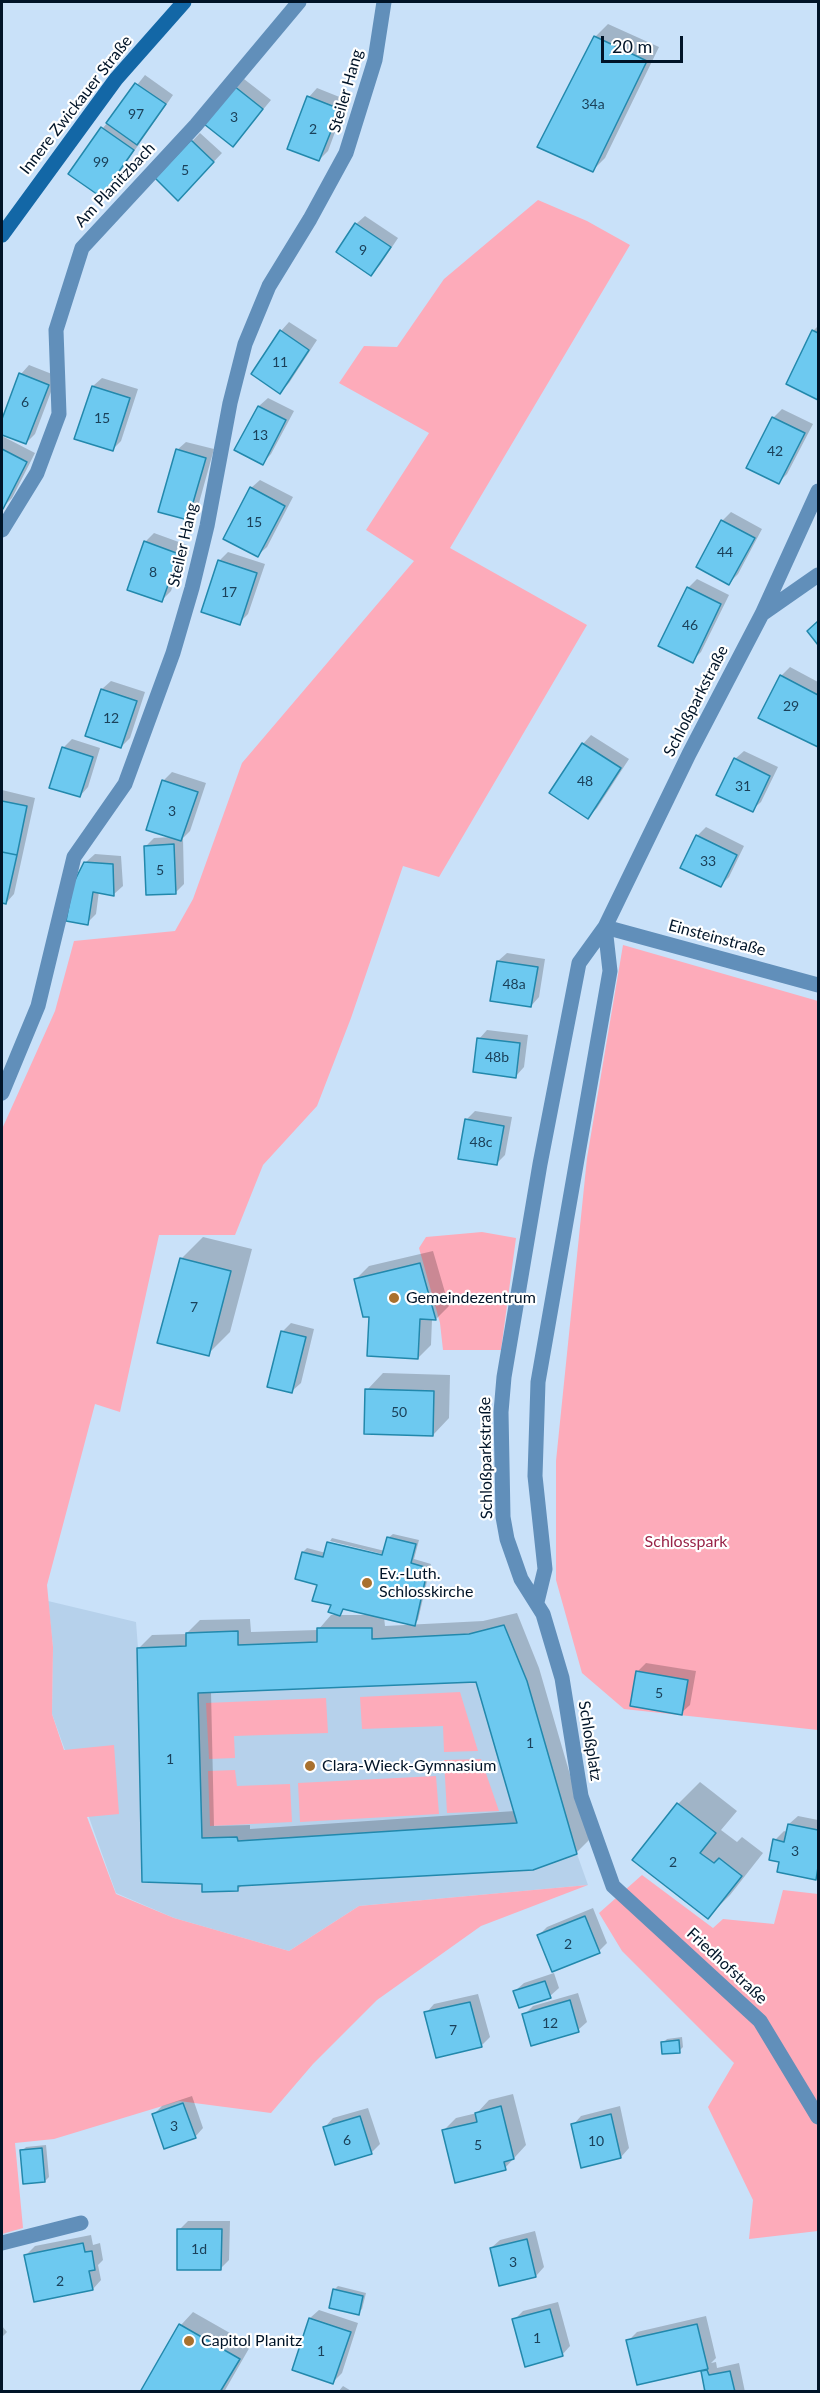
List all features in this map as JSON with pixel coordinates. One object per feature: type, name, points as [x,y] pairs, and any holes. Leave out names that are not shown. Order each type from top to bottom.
[{"type":"main road","name":"Innere Zwickauer Straße","points":[[2,235],[116,79],[184,2]]},
{"type":"street","name":"Am Planitzbach","points":[[2,530],[37,473],[59,414],[56,330],[81,248],[196,125],[299,2]]},
{"type":"street","name":"Steiler Hang","points":[[2,1093],[38,1006],[74,857],[125,784],[173,652],[205,537],[230,403],[245,344],[269,286],[310,219],[346,153],[375,60],[384,2]]},
{"type":"street","name":"Schloßparkstraße","points":[[537,1602],[521,1578],[507,1539],[503,1517],[501,1412],[540,1164],[579,963],[605,927],[688,754],[762,614],[819,491]]},
{"type":"street","points":[[762,614],[819,575]]},
{"type":"street","points":[[537,1602],[545,1569],[535,1476],[538,1382],[609,971],[605,927]]},
{"type":"street","name":"Einsteinstraße","points":[[605,927],[819,984]]},
{"type":"street","name":"Schloßplatz","points":[[537,1602],[562,1678],[581,1796],[613,1886]]},
{"type":"street","name":"Friedhofstraße","points":[[613,1886],[760,2021],[819,2116]]},
{"type":"street","points":[[2,2243],[81,2223]]},
{"type":"shaded area","name":"Clara-Wieck-Gymnasium","points":[[48,1601],[136,1622],[138,1648],[185,1646],[186,1633],[238,1631],[239,1645],[317,1642],[317,1628],[372,1628],[373,1639],[469,1634],[504,1625],[527,1681],[588,1885],[359,1906],[289,1951],[174,1918],[116,1893],[52,1714],[53,1647]]},
{"type":"green space","points":[[538,200],[587,221],[630,245],[450,548],[587,625],[439,877],[403,866],[351,1018],[317,1106],[263,1165],[235,1235],[159,1235],[120,1412],[95,1404],[47,1585],[53,1647],[52,1714],[64,1750],[114,1745],[119,1814],[87,1817],[116,1894],[174,1918],[289,1951],[359,1906],[588,1885],[481,1926],[377,2000],[313,2064],[271,2113],[179,2101],[54,2139],[15,2143],[23,2228],[2,2234],[2,1129],[55,1011],[74,941],[175,931],[193,899],[242,763],[414,561],[366,530],[429,433],[339,383],[364,346],[397,347],[444,279]]},
{"type":"green space","name":"Schlosspark","points":[[623,945],[818,1001],[818,1730],[624,1709],[582,1673],[556,1580],[556,1461],[587,1158]]},
{"type":"green space","points":[[482,1232],[516,1238],[501,1350],[443,1350],[440,1323],[419,1248],[426,1237]]},
{"type":"green space","points":[[460,1692],[478,1751],[444,1752],[443,1726],[362,1729],[360,1697]]},
{"type":"green space","points":[[326,1698],[328,1733],[234,1736],[235,1758],[209,1759],[206,1703]]},
{"type":"green space","points":[[481,1759],[499,1811],[447,1813],[444,1760]]},
{"type":"green space","points":[[235,1770],[237,1786],[290,1784],[292,1822],[210,1826],[208,1771]]},
{"type":"green space","points":[[436,1776],[439,1814],[300,1822],[298,1783]]},
{"type":"green space","points":[[642,1875],[713,1928],[723,1919],[774,1924],[783,1890],[818,1894],[818,2231],[749,2239],[753,2200],[708,2107],[734,2063],[622,1951],[599,1913]]},
{"type":"building","points":[[594,36],[647,61],[593,172],[537,147]]},
{"type":"building","points":[[135,83],[166,104],[137,145],[106,123]]},
{"type":"building","points":[[234,86],[263,109],[233,147],[204,124]]},
{"type":"building","points":[[307,96],[340,109],[319,161],[287,149]]},
{"type":"building","points":[[101,127],[134,150],[101,197],[68,174]]},
{"type":"building","points":[[191,140],[214,162],[178,201],[155,178]]},
{"type":"building","points":[[355,223],[391,247],[371,276],[336,252]]},
{"type":"building","points":[[280,330],[309,350],[280,394],[251,374]]},
{"type":"building","points":[[812,330],[818,333],[818,400],[786,384]]},
{"type":"building","points":[[19,373],[49,385],[26,444],[2,435],[2,419]]},
{"type":"building","points":[[92,386],[130,398],[113,451],[74,439]]},
{"type":"building","points":[[258,406],[286,420],[263,465],[234,450]]},
{"type":"building","points":[[772,417],[805,433],[779,484],[746,468]]},
{"type":"building","points":[[2,449],[27,462],[3,509],[2,508]]},
{"type":"building","points":[[176,449],[206,458],[188,520],[158,512]]},
{"type":"building","points":[[250,487],[285,506],[258,557],[223,539]]},
{"type":"building","points":[[721,520],[755,538],[729,585],[696,567]]},
{"type":"building","points":[[144,541],[179,554],[162,602],[127,590]]},
{"type":"building","points":[[218,560],[257,573],[240,625],[201,612]]},
{"type":"building","points":[[687,587],[721,604],[693,663],[658,646]]},
{"type":"building","points":[[818,621],[818,645],[807,631]]},
{"type":"building","points":[[780,675],[818,695],[818,747],[758,718]]},
{"type":"building","points":[[101,689],[137,701],[121,748],[85,736]]},
{"type":"building","points":[[582,743],[621,768],[588,819],[549,793]]},
{"type":"building","points":[[62,747],[93,757],[80,797],[49,788]]},
{"type":"building","points":[[734,758],[770,776],[753,812],[716,795]]},
{"type":"building","points":[[162,780],[198,792],[181,841],[146,830]]},
{"type":"building","points":[[2,801],[27,806],[17,855],[2,852]]},
{"type":"building","points":[[696,835],[737,855],[721,887],[680,868]]},
{"type":"building","points":[[174,844],[176,894],[146,895],[144,846]]},
{"type":"building","points":[[2,852],[17,855],[6,904],[2,903]]},
{"type":"building","points":[[84,862],[113,864],[114,896],[93,892],[88,925],[66,921],[73,884]]},
{"type":"building","points":[[497,961],[538,967],[531,1007],[490,1001]]},
{"type":"building","points":[[477,1038],[520,1043],[516,1078],[473,1072]]},
{"type":"building","points":[[465,1119],[504,1126],[497,1165],[458,1159]]},
{"type":"building","points":[[180,1258],[231,1271],[209,1356],[157,1343]]},
{"type":"building","name":"Gemeindezentrum","points":[[420,1263],[436,1320],[420,1319],[418,1359],[367,1356],[369,1317],[363,1317],[354,1279]]},
{"type":"building","points":[[281,1331],[306,1337],[292,1393],[267,1387]]},
{"type":"building","points":[[365,1389],[434,1391],[433,1436],[364,1434]]},
{"type":"building","name":"Ev.-Luth. Schlosskirche","points":[[387,1537],[416,1544],[411,1563],[428,1568],[415,1626],[343,1609],[340,1616],[328,1612],[331,1605],[312,1601],[317,1585],[295,1579],[302,1552],[323,1557],[327,1542],[382,1555]]},
{"type":"building","points":[[504,1625],[527,1681],[577,1854],[533,1870],[238,1886],[238,1891],[202,1892],[202,1884],[142,1882],[137,1648],[186,1646],[186,1633],[238,1631],[238,1645],[317,1642],[317,1628],[372,1628],[372,1639],[469,1634]],"holes":[[[476,1682],[517,1823],[238,1841],[237,1837],[202,1838],[198,1693]]]},
{"type":"building","points":[[636,1671],[688,1680],[682,1715],[630,1706]]},
{"type":"building","points":[[677,1803],[716,1833],[700,1853],[714,1863],[719,1858],[742,1876],[708,1919],[632,1860]]},
{"type":"building","points":[[788,1824],[818,1830],[816,1880],[777,1872],[779,1862],[769,1860],[773,1839],[784,1842]]},
{"type":"building","points":[[585,1916],[600,1953],[552,1972],[537,1935]]},
{"type":"building","points":[[545,1981],[551,1998],[519,2008],[513,1991]]},
{"type":"building","points":[[570,2000],[579,2032],[531,2046],[522,2014]]},
{"type":"building","points":[[470,2002],[482,2047],[436,2058],[424,2012]]},
{"type":"building","points":[[679,2040],[680,2053],[662,2054],[661,2042]]},
{"type":"building","points":[[183,2103],[196,2138],[164,2149],[152,2114]]},
{"type":"building","points":[[501,2106],[514,2159],[504,2162],[506,2170],[455,2183],[442,2130],[477,2122],[475,2113]]},
{"type":"building","points":[[611,2114],[621,2158],[581,2168],[571,2124]]},
{"type":"building","points":[[360,2116],[372,2154],[335,2165],[323,2127]]},
{"type":"building","points":[[42,2148],[45,2182],[23,2184],[20,2150]]},
{"type":"building","points":[[177,2229],[222,2229],[221,2270],[177,2270]]},
{"type":"building","points":[[527,2239],[536,2277],[499,2286],[490,2248]]},
{"type":"building","points":[[83,2243],[85,2252],[92,2251],[95,2270],[89,2271],[93,2290],[34,2302],[24,2255]]},
{"type":"building","points":[[333,2289],[363,2296],[359,2315],[329,2308]]},
{"type":"building","points":[[550,2309],[563,2356],[525,2367],[512,2319]]},
{"type":"building","points":[[309,2318],[351,2332],[333,2384],[292,2370]]},
{"type":"building","name":"Capitol Planitz","points":[[179,2324],[240,2359],[220,2392],[140,2392]]},
{"type":"building","points":[[697,2324],[708,2369],[637,2385],[626,2340]]},
{"type":"building","points":[[707,2370],[709,2375],[730,2371],[735,2392],[705,2392],[701,2371]]},
{"type":"place","name":"Gemeindezentrum","points":[[394,1298]]},
{"type":"place","name":"Ev.-Luth. Schlosskirche","points":[[367,1583]]},
{"type":"place","name":"Clara-Wieck-Gymnasium","points":[[310,1766]]},
{"type":"place","name":"Capitol Planitz","points":[[189,2341]]}]
